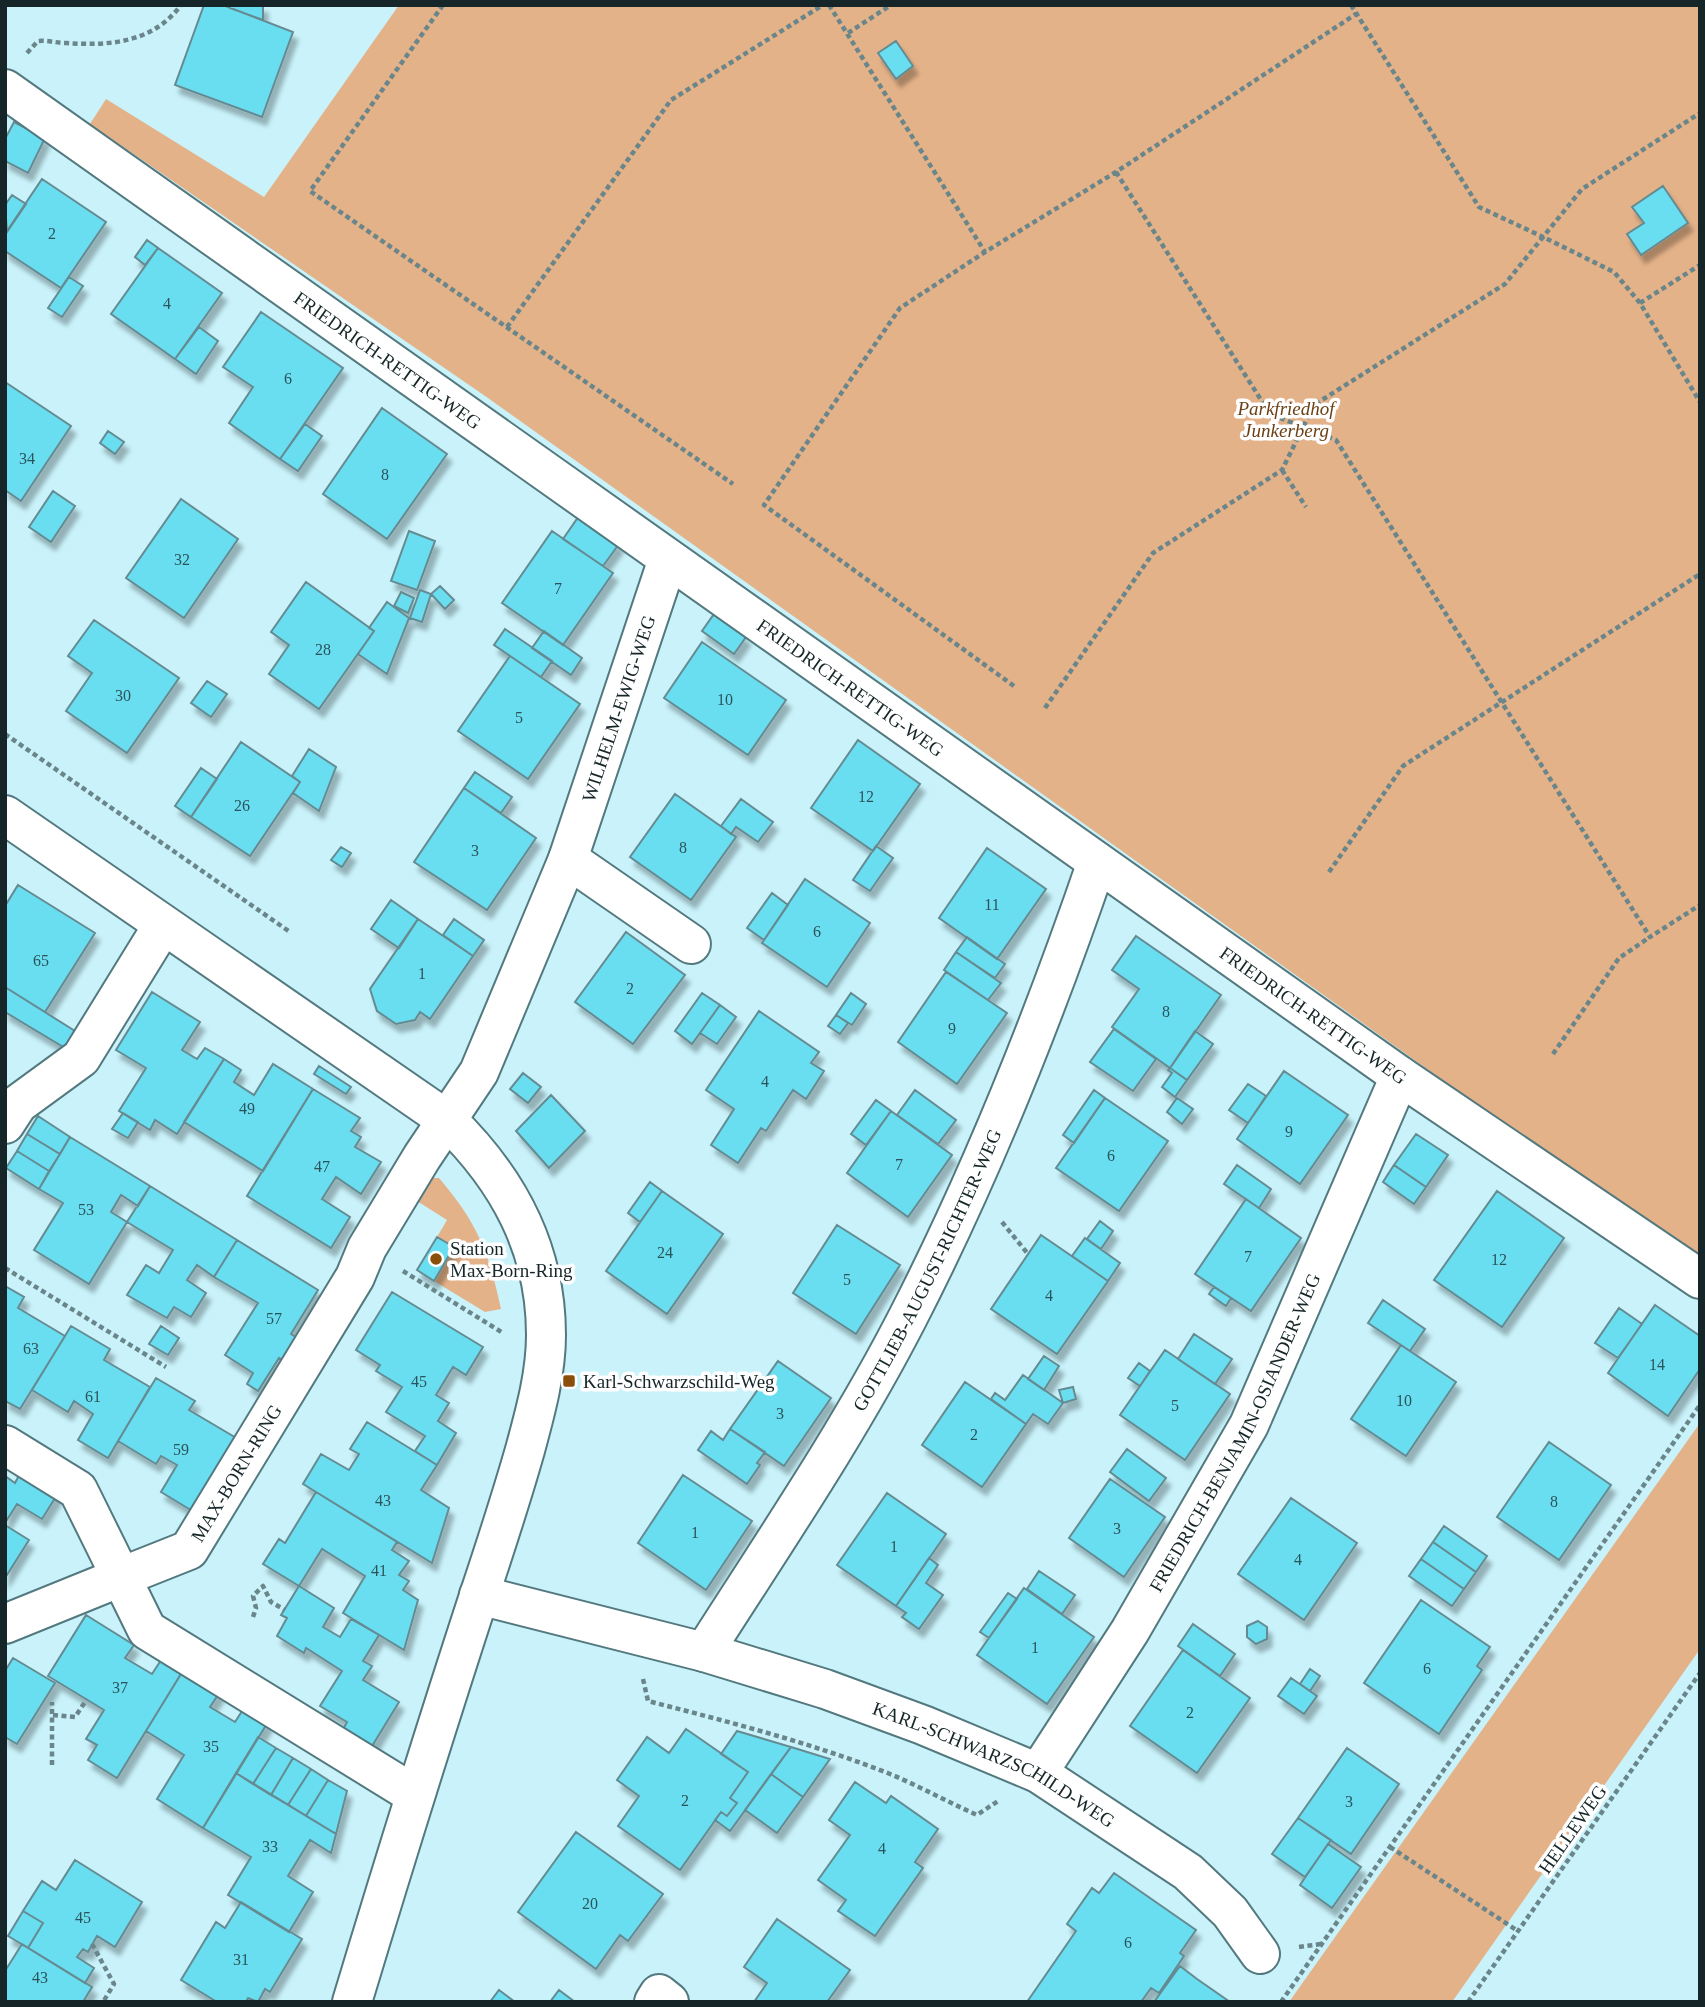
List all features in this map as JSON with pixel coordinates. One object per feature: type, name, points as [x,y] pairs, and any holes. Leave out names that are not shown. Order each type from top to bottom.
[{"type":"street","name":"FRIEDRICH-RETTIG-WEG","points":[[5,89],[1400,1076],[1700,1279]]},
{"type":"street","name":"WILHELM-EWIG-WEG","points":[[447,1120],[479,1072],[568,859],[668,559]]},
{"type":"street","points":[[5,815],[447,1120],[477,1149],[519,1215],[533,1250],[542,1292],[546,1336],[539,1401],[509,1507],[415,1795],[352,2002]]},
{"type":"street","points":[[568,859],[691,944]]},
{"type":"street","name":"GOTTLIEB-AUGUST-RICHTER-WEG","points":[[704,1652],[837,1446],[907,1318],[964,1201],[1031,1041],[1097,862]]},
{"type":"street","points":[[12,1114],[81,1058],[163,925]]},
{"type":"street","name":"FRIEDRICH-BENJAMIN-OSIANDER-WEG","points":[[1038,1773],[1130,1631],[1249,1424],[1400,1076]]},
{"type":"street","name":"MAX-BORN-RING","points":[[5,1624],[189,1550],[355,1277],[367,1248],[447,1120]]},
{"type":"street","points":[[5,1445],[78,1490],[147,1630],[415,1795]]},
{"type":"street","name":"KARL-SCHWARZSCHILD-WEG","points":[[479,1595],[704,1652],[825,1689],[923,1725],[1038,1773],[1188,1872],[1230,1912],[1260,1954]]},
{"type":"street","points":[[654,2002],[659,1994],[670,2002]]},
{"type":"path","points":[[26,55],[38,41],[113,43],[142,37],[165,23],[181,5]]},
{"type":"path","points":[[443,5],[310,191],[733,484]]},
{"type":"path","points":[[507,327],[671,100],[823,5]]},
{"type":"path","points":[[830,5],[985,252]]},
{"type":"path","points":[[848,33],[891,5]]},
{"type":"path","points":[[1351,5],[1479,207],[1615,272],[1640,303],[1700,402]]},
{"type":"path","points":[[1014,686],[764,505],[900,308],[1116,172],[1356,14]]},
{"type":"path","points":[[1045,708],[1153,553],[1282,470],[1314,405],[1505,284],[1582,189],[1700,113]]},
{"type":"path","points":[[1116,172],[1270,414],[1336,440],[1650,937]]},
{"type":"path","points":[[1640,303],[1700,265]]},
{"type":"path","points":[[1282,470],[1306,507]]},
{"type":"path","points":[[1329,872],[1403,766],[1700,574]]},
{"type":"path","points":[[5,734],[290,932]]},
{"type":"path","points":[[1553,1054],[1619,958],[1700,905]]},
{"type":"path","points":[[367,1248],[504,1334],[546,1336]]},
{"type":"path","points":[[5,1268],[166,1367]]},
{"type":"path","points":[[1281,2002],[1700,1405]]},
{"type":"path","points":[[253,1617],[256,1608],[253,1596],[263,1586],[271,1602],[285,1610]]},
{"type":"path","points":[[631,1634],[649,1701],[735,1724],[867,1766],[977,1815],[1038,1773]]},
{"type":"path","name":"HELLEWEG","points":[[1468,2002],[1700,1673]]},
{"type":"path","points":[[53,1717],[75,1717],[86,1699]]},
{"type":"path","points":[[52,1702],[52,1765]]},
{"type":"path","points":[[1390,1847],[1518,1931]]},
{"type":"path","points":[[92,1944],[114,1984],[103,2002]]},
{"type":"green space","name":"Parkfriedhof Junkerberg","points":[[399,5],[1700,5],[1700,1264],[488,398],[90,124],[106,99],[264,197]]},
{"type":"green space","points":[[431,1178],[439,1178],[472,1224],[486,1254],[501,1309],[485,1312],[434,1281],[454,1247],[437,1237],[447,1220],[417,1201]]},
{"type":"green space","points":[[1700,1423],[1700,1649],[1452,2002],[1289,2002]]},
{"type":"building","points":[[204,5],[223,5],[293,32],[262,117],[175,85]]},
{"type":"building","points":[[230,5],[263,5],[263,20],[230,8]]},
{"type":"building","points":[[896,41],[913,66],[896,79],[878,53]]},
{"type":"building","points":[[14,122],[45,138],[28,173],[5,161],[5,139]]},
{"type":"building","points":[[42,179],[106,222],[61,288],[5,251],[5,234]]},
{"type":"building","points":[[1663,186],[1688,223],[1641,255],[1627,234],[1644,223],[1632,207]]},
{"type":"building","points":[[12,195],[26,204],[7,232],[5,205]]},
{"type":"building","points":[[147,240],[158,248],[145,265],[135,257]]},
{"type":"building","points":[[158,248],[222,293],[175,359],[111,314]]},
{"type":"building","points":[[69,277],[83,286],[62,317],[48,308]]},
{"type":"building","points":[[261,312],[343,368],[280,459],[229,423],[253,387],[223,367]]},
{"type":"building","points":[[199,327],[218,341],[196,374],[175,359]]},
{"type":"building","points":[[5,382],[71,426],[21,501],[5,490]]},
{"type":"building","points":[[382,408],[447,454],[387,539],[323,494]]},
{"type":"building","points":[[305,424],[322,436],[298,471],[280,459]]},
{"type":"building","points":[[108,431],[124,442],[115,454],[100,443]]},
{"type":"building","points":[[53,491],[75,506],[51,542],[29,527]]},
{"type":"building","points":[[181,499],[238,539],[184,618],[126,578]]},
{"type":"building","points":[[579,516],[619,544],[603,566],[563,539]]},
{"type":"building","points":[[409,531],[435,541],[417,590],[391,581]]},
{"type":"building","points":[[552,531],[613,573],[563,645],[502,603]]},
{"type":"building","points":[[306,582],[374,631],[319,709],[269,674],[289,645],[271,632]]},
{"type":"building","points":[[440,586],[454,600],[445,609],[431,594]]},
{"type":"building","points":[[420,590],[431,594],[422,622],[410,618]]},
{"type":"building","points":[[401,592],[414,598],[408,613],[394,606]]},
{"type":"building","points":[[387,602],[409,618],[387,674],[358,654],[374,631],[369,628]]},
{"type":"building","points":[[714,614],[746,637],[734,654],[702,631]]},
{"type":"building","points":[[94,620],[179,678],[127,753],[66,711],[92,673],[68,656]]},
{"type":"building","points":[[505,629],[552,661],[541,677],[494,645]]},
{"type":"building","points":[[544,631],[582,658],[571,675],[532,648]]},
{"type":"building","points":[[702,642],[786,700],[748,755],[664,698]]},
{"type":"building","points":[[510,656],[580,704],[528,779],[458,731]]},
{"type":"building","points":[[207,681],[227,694],[211,717],[191,703]]},
{"type":"building","points":[[858,740],[920,784],[873,851],[811,808]]},
{"type":"building","points":[[241,742],[300,782],[250,856],[191,817]]},
{"type":"building","points":[[309,749],[336,767],[319,811],[293,793],[300,782],[292,776]]},
{"type":"building","points":[[201,768],[217,779],[191,817],[175,806]]},
{"type":"building","points":[[475,772],[512,797],[501,813],[464,788]]},
{"type":"building","points":[[464,788],[536,838],[487,910],[414,862]]},
{"type":"building","points":[[675,794],[736,837],[691,900],[630,857]]},
{"type":"building","points":[[741,799],[773,822],[758,842],[736,827],[731,834],[721,826]]},
{"type":"building","points":[[876,846],[893,858],[870,891],[853,880]]},
{"type":"building","points":[[341,847],[351,853],[342,867],[331,860]]},
{"type":"building","points":[[987,848],[1046,889],[997,959],[939,918]]},
{"type":"building","points":[[805,879],[870,923],[827,987],[762,943]]},
{"type":"building","points":[[18,885],[95,933],[45,1012],[5,987],[5,906]]},
{"type":"building","points":[[772,893],[788,905],[764,940],[747,928]]},
{"type":"building","points":[[391,900],[418,919],[399,948],[371,929]]},
{"type":"building","points":[[418,919],[473,956],[430,1019],[420,1012],[415,1020],[396,1024],[377,1011],[370,989]]},
{"type":"building","points":[[454,919],[484,940],[473,956],[443,935]]},
{"type":"building","points":[[626,932],[685,975],[633,1044],[575,1002]]},
{"type":"building","points":[[1136,936],[1221,995],[1170,1068],[1112,1027],[1139,989],[1112,970]]},
{"type":"building","points":[[967,937],[1005,964],[995,978],[956,952]]},
{"type":"building","points":[[956,952],[1001,983],[988,1000],[944,970]]},
{"type":"building","points":[[946,972],[1007,1013],[957,1084],[898,1042]]},
{"type":"building","points":[[5,987],[75,1031],[65,1048],[5,1012]]},
{"type":"building","points":[[152,992],[200,1022],[182,1050],[197,1059],[205,1048],[224,1059],[177,1134],[155,1120],[150,1130],[119,1111],[146,1068],[116,1050]]},
{"type":"building","points":[[702,993],[720,1005],[692,1044],[675,1031]]},
{"type":"building","points":[[851,993],[866,1004],[852,1025],[836,1015]]},
{"type":"building","points":[[720,1005],[736,1017],[717,1044],[700,1033]]},
{"type":"building","points":[[759,1011],[819,1052],[811,1063],[824,1071],[806,1099],[793,1090],[766,1131],[761,1128],[738,1163],[711,1145],[734,1109],[706,1090]]},
{"type":"building","points":[[836,1015],[848,1023],[840,1034],[828,1026]]},
{"type":"building","points":[[1114,1029],[1156,1059],[1133,1091],[1090,1062]]},
{"type":"building","points":[[1195,1031],[1213,1044],[1187,1080],[1170,1068]]},
{"type":"building","points":[[224,1059],[241,1070],[234,1082],[254,1095],[273,1064],[313,1089],[263,1171],[184,1122]]},
{"type":"building","points":[[319,1066],[351,1087],[346,1094],[314,1074]]},
{"type":"building","points":[[1170,1068],[1187,1080],[1175,1097],[1162,1087],[1172,1073],[1168,1070]]},
{"type":"building","points":[[1284,1071],[1348,1115],[1300,1184],[1237,1139]]},
{"type":"building","points":[[523,1073],[541,1087],[528,1103],[510,1089]]},
{"type":"building","points":[[1248,1084],[1266,1096],[1248,1123],[1229,1110]]},
{"type":"building","points":[[313,1089],[360,1118],[351,1131],[361,1137],[355,1147],[381,1162],[361,1194],[336,1177],[322,1199],[350,1217],[331,1248],[247,1196]]},
{"type":"building","points":[[915,1090],[956,1120],[938,1144],[897,1115]]},
{"type":"building","points":[[1094,1090],[1105,1098],[1074,1143],[1063,1135]]},
{"type":"building","points":[[551,1095],[585,1131],[549,1168],[516,1131]]},
{"type":"building","points":[[1105,1098],[1168,1141],[1119,1211],[1056,1168]]},
{"type":"building","points":[[1177,1098],[1193,1109],[1182,1124],[1167,1112]]},
{"type":"building","points":[[876,1100],[891,1111],[866,1145],[851,1134]]},
{"type":"building","points":[[891,1111],[952,1155],[908,1217],[847,1173]]},
{"type":"building","points":[[123,1113],[138,1122],[128,1138],[112,1129]]},
{"type":"building","points":[[38,1116],[70,1137],[60,1154],[27,1134]]},
{"type":"building","points":[[27,1134],[60,1154],[49,1171],[17,1151]]},
{"type":"building","points":[[1416,1134],[1448,1155],[1426,1187],[1394,1165]]},
{"type":"building","points":[[70,1137],[150,1186],[138,1206],[121,1195],[111,1212],[127,1222],[89,1284],[34,1250],[63,1203],[39,1189]]},
{"type":"building","points":[[17,1151],[49,1171],[39,1189],[6,1168]]},
{"type":"building","points":[[1237,1165],[1271,1189],[1259,1208],[1224,1184]]},
{"type":"building","points":[[1394,1165],[1426,1187],[1414,1204],[1383,1182]]},
{"type":"building","points":[[650,1182],[662,1191],[640,1222],[628,1213]]},
{"type":"building","points":[[150,1186],[237,1240],[214,1277],[197,1265],[187,1280],[206,1293],[191,1317],[174,1307],[167,1318],[127,1295],[146,1265],[159,1273],[173,1250],[127,1222]]},
{"type":"building","points":[[662,1191],[723,1234],[667,1314],[606,1271]]},
{"type":"building","points":[[1497,1191],[1564,1238],[1502,1327],[1434,1280]]},
{"type":"building","points":[[1246,1199],[1301,1238],[1251,1311],[1195,1274]]},
{"type":"building","points":[[1100,1221],[1113,1231],[1101,1249],[1087,1239]]},
{"type":"building","points":[[837,1225],[900,1265],[856,1334],[793,1293]]},
{"type":"building","points":[[1041,1235],[1108,1281],[1057,1354],[991,1309]]},
{"type":"building","name":"Station Max-Born-Ring","points":[[437,1237],[454,1247],[434,1281],[417,1270]]},
{"type":"building","points":[[1085,1238],[1120,1263],[1108,1281],[1072,1256]]},
{"type":"building","points":[[237,1240],[318,1290],[291,1334],[299,1339],[285,1362],[279,1358],[258,1391],[247,1384],[253,1373],[225,1355],[258,1303],[214,1277]]},
{"type":"building","points":[[5,1286],[24,1297],[18,1308],[65,1336],[20,1409],[5,1401]]},
{"type":"building","points":[[1214,1287],[1231,1298],[1226,1306],[1209,1294]]},
{"type":"building","points":[[392,1292],[483,1347],[466,1375],[453,1367],[436,1395],[449,1403],[438,1421],[456,1433],[437,1465],[415,1451],[425,1436],[386,1412],[402,1387],[376,1371],[380,1365],[356,1350]]},
{"type":"building","points":[[1383,1300],[1425,1329],[1410,1351],[1368,1323]]},
{"type":"building","points":[[1655,1305],[1700,1336],[1700,1369],[1668,1416],[1608,1373]]},
{"type":"building","points":[[1619,1308],[1642,1324],[1618,1358],[1595,1343]]},
{"type":"building","points":[[71,1326],[110,1349],[104,1360],[150,1387],[108,1458],[78,1440],[93,1414],[74,1401],[68,1412],[32,1390]]},
{"type":"building","points":[[161,1326],[179,1338],[168,1355],[149,1344]]},
{"type":"building","points":[[1194,1334],[1232,1359],[1215,1384],[1178,1359]]},
{"type":"building","points":[[1401,1345],[1456,1382],[1406,1456],[1351,1419]]},
{"type":"building","points":[[1165,1350],[1230,1394],[1185,1460],[1120,1415]]},
{"type":"building","points":[[1044,1356],[1059,1366],[1044,1390],[1028,1379]]},
{"type":"building","points":[[778,1361],[831,1398],[784,1466],[730,1429]]},
{"type":"building","points":[[1139,1363],[1150,1371],[1140,1386],[1128,1378]]},
{"type":"building","points":[[1023,1375],[1063,1403],[1048,1424],[1033,1414],[1026,1424],[991,1399],[995,1393],[1005,1400]]},
{"type":"building","points":[[156,1378],[195,1401],[189,1410],[238,1439],[194,1512],[161,1492],[177,1465],[161,1456],[156,1464],[118,1441]]},
{"type":"building","points":[[965,1382],[1026,1424],[982,1487],[922,1445]]},
{"type":"building","points":[[1073,1387],[1076,1399],[1063,1403],[1059,1390]]},
{"type":"building","points":[[367,1422],[437,1465],[421,1490],[449,1508],[432,1563],[303,1484],[321,1454],[349,1470],[359,1454],[350,1449]]},
{"type":"building","points":[[730,1429],[765,1452],[747,1484],[698,1450],[711,1431],[723,1440]]},
{"type":"building","points":[[1549,1442],[1611,1485],[1559,1560],[1497,1517]]},
{"type":"building","points":[[1127,1449],[1166,1478],[1149,1501],[1110,1472]]},
{"type":"building","points":[[23,1468],[60,1490],[42,1519],[17,1504],[5,1523],[5,1476],[15,1483]]},
{"type":"building","points":[[683,1475],[752,1521],[706,1590],[638,1543]]},
{"type":"building","points":[[1110,1479],[1165,1517],[1124,1577],[1069,1538]]},
{"type":"building","points":[[316,1492],[397,1542],[392,1550],[409,1561],[399,1575],[409,1581],[403,1590],[418,1600],[404,1650],[343,1613],[365,1576],[322,1549],[299,1586],[263,1564],[279,1539],[285,1543]]},
{"type":"building","points":[[887,1493],[946,1534],[896,1606],[837,1565]]},
{"type":"building","points":[[1291,1498],[1357,1543],[1304,1620],[1238,1574]]},
{"type":"building","points":[[5,1525],[29,1540],[5,1578]]},
{"type":"building","points":[[1444,1526],[1487,1556],[1476,1572],[1433,1542]]},
{"type":"building","points":[[1433,1542],[1476,1572],[1464,1589],[1421,1559]]},
{"type":"building","points":[[929,1558],[938,1565],[926,1583],[943,1595],[919,1629],[902,1617],[906,1613],[896,1606]]},
{"type":"building","points":[[1421,1559],[1464,1589],[1452,1606],[1409,1576]]},
{"type":"building","points":[[1039,1571],[1075,1595],[1062,1614],[1027,1589]]},
{"type":"building","points":[[299,1586],[334,1608],[323,1627],[340,1637],[351,1619],[379,1635],[363,1661],[372,1666],[363,1680],[399,1702],[369,1751],[341,1733],[347,1722],[320,1706],[342,1671],[306,1648],[304,1653],[277,1636],[287,1618],[281,1615]]},
{"type":"building","points":[[1024,1588],[1094,1637],[1047,1704],[977,1655]]},
{"type":"building","points":[[1008,1593],[1017,1599],[989,1638],[980,1632]]},
{"type":"building","points":[[1421,1600],[1490,1647],[1477,1666],[1482,1670],[1439,1734],[1364,1683]]},
{"type":"building","points":[[86,1615],[134,1645],[125,1658],[152,1674],[163,1657],[184,1669],[117,1778],[88,1760],[97,1745],[86,1739],[104,1710],[48,1676]]},
{"type":"building","points":[[1258,1621],[1267,1627],[1267,1639],[1256,1644],[1247,1637],[1247,1626]]},
{"type":"building","points":[[1193,1624],[1235,1654],[1220,1676],[1178,1646]]},
{"type":"building","points":[[1183,1650],[1250,1698],[1197,1773],[1130,1726]]},
{"type":"building","points":[[13,1658],[55,1683],[17,1744],[5,1737],[5,1671]]},
{"type":"building","points":[[184,1669],[220,1692],[210,1707],[235,1722],[244,1708],[268,1722],[203,1828],[157,1799],[184,1755],[146,1731]]},
{"type":"building","points":[[1310,1669],[1320,1676],[1310,1691],[1300,1684]]},
{"type":"building","points":[[1291,1678],[1317,1696],[1304,1714],[1278,1696]]},
{"type":"building","points":[[686,1729],[748,1772],[730,1798],[737,1803],[727,1816],[721,1812],[680,1870],[618,1826],[639,1796],[617,1780],[647,1737],[669,1753]]},
{"type":"building","points":[[737,1731],[791,1747],[730,1831],[715,1820],[721,1812],[727,1816],[737,1803],[730,1798],[748,1772],[721,1754]]},
{"type":"building","points":[[258,1737],[276,1748],[253,1784],[236,1773]]},
{"type":"building","points":[[791,1747],[830,1759],[803,1797],[771,1774]]},
{"type":"building","points":[[276,1748],[293,1758],[271,1795],[253,1784]]},
{"type":"building","points":[[1347,1748],[1399,1784],[1351,1854],[1298,1818]]},
{"type":"building","points":[[293,1758],[311,1769],[288,1805],[271,1795]]},
{"type":"building","points":[[311,1769],[328,1780],[306,1816],[288,1805]]},
{"type":"building","points":[[236,1773],[336,1834],[331,1853],[310,1840],[288,1876],[313,1892],[289,1932],[228,1895],[251,1857],[203,1828]]},
{"type":"building","points":[[771,1774],[803,1797],[777,1833],[745,1810]]},
{"type":"building","points":[[328,1780],[347,1791],[336,1834],[306,1816]]},
{"type":"building","points":[[855,1782],[886,1803],[891,1796],[938,1829],[915,1862],[923,1868],[875,1936],[838,1911],[846,1900],[818,1880],[850,1835],[829,1820]]},
{"type":"building","points":[[1298,1818],[1331,1840],[1305,1877],[1272,1854]]},
{"type":"building","points":[[576,1832],[663,1894],[628,1941],[620,1935],[596,1969],[518,1912]]},
{"type":"building","points":[[1328,1844],[1361,1867],[1332,1908],[1300,1885]]},
{"type":"building","points":[[75,1860],[142,1902],[115,1947],[97,1936],[88,1952],[83,1949],[77,1957],[94,1968],[85,1983],[28,1948],[43,1923],[23,1911],[42,1881],[56,1890]]},
{"type":"building","points":[[1114,1873],[1196,1930],[1180,1953],[1184,1956],[1159,1993],[1151,1988],[1141,2002],[1027,2002],[1076,1931],[1067,1924],[1092,1888],[1099,1893]]},
{"type":"building","points":[[241,1902],[302,1939],[270,1992],[265,1989],[258,2002],[248,1998],[246,2002],[217,2002],[181,1980],[216,1922],[225,1928]]},
{"type":"building","points":[[23,1911],[43,1923],[28,1948],[8,1936]]},
{"type":"building","points":[[777,1919],[850,1970],[827,2002],[754,2002],[767,1983],[744,1967]]},
{"type":"building","points":[[22,1944],[92,1987],[83,2002],[5,2002],[5,1971]]},
{"type":"building","points":[[1180,1966],[1197,1979],[1230,2002],[1154,2002]]},
{"type":"building","points":[[499,1990],[515,2002],[490,2002]]},
{"type":"building","points":[[559,1990],[575,2002],[550,2002]]},
{"type":"place","name":"Station Max-Born-Ring","points":[[436,1259]]},
{"type":"place","name":"Karl-Schwarzschild-Weg","points":[[569,1381]]}]
